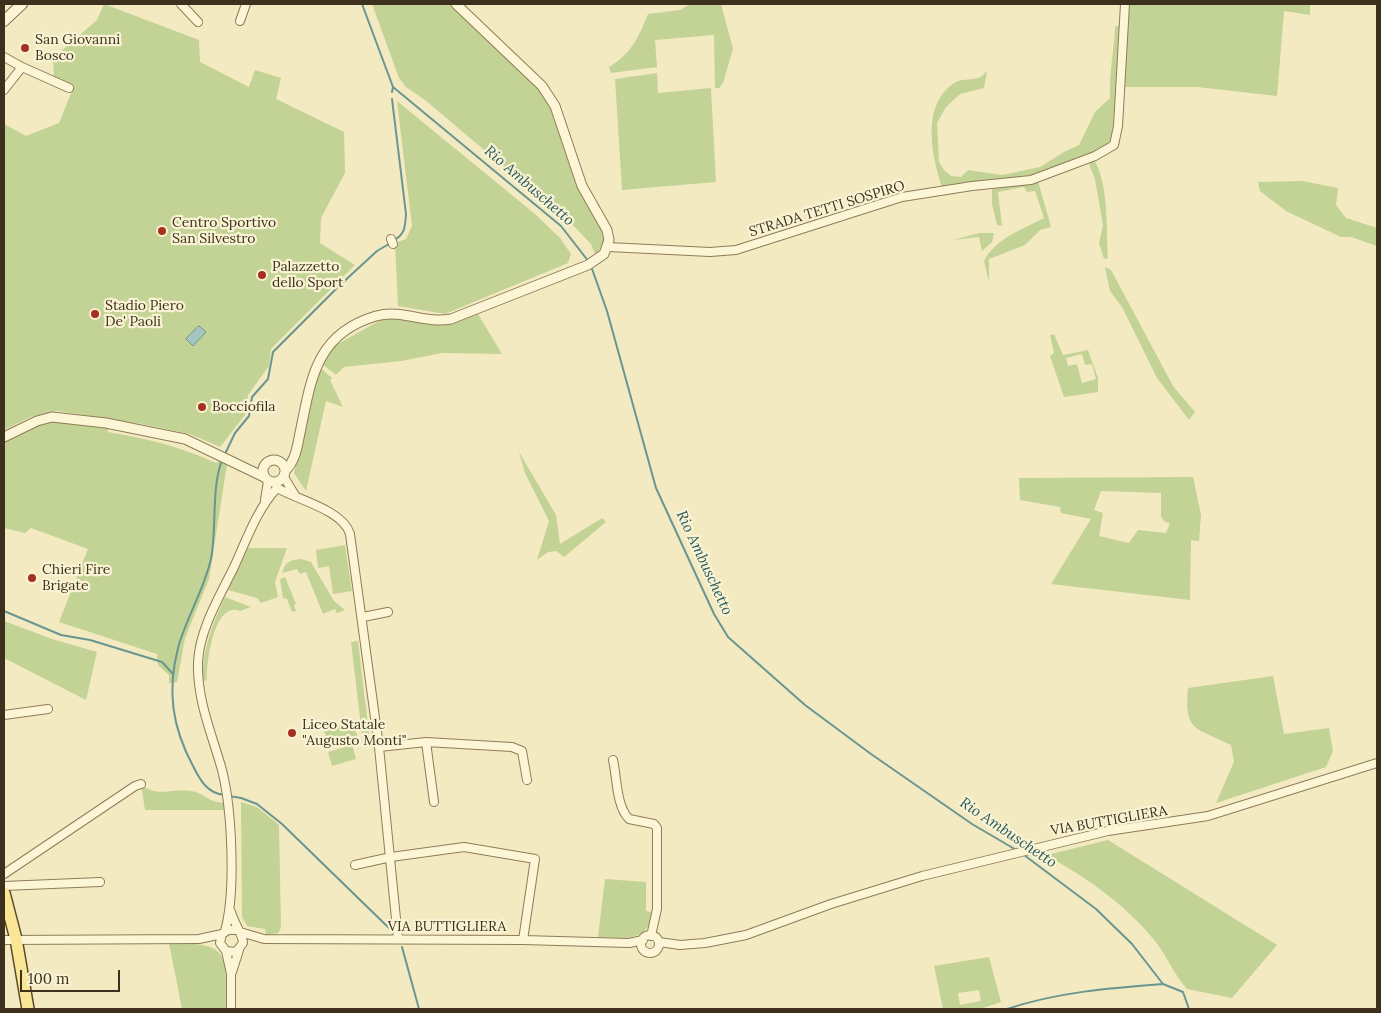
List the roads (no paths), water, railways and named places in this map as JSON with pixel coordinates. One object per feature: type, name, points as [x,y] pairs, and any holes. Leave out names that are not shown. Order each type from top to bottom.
[{"type":"main road","points":[[4,21],[22,4]]},
{"type":"main road","points":[[4,893],[10,939],[28,1009]]},
{"type":"street","points":[[181,4],[198,22]]},
{"type":"street","points":[[240,21],[246,4]]},
{"type":"street","points":[[231,1009],[231,974],[220,940],[230,910],[228,802],[198,685],[198,661],[206,630],[215,606],[264,504],[271,482],[285,474],[292,463],[317,363],[331,344],[354,326],[366,320],[394,313],[436,320],[451,319],[581,268],[596,261],[608,247],[607,230],[582,186],[555,106],[536,80],[456,4]]},
{"type":"street","name":"STRADA TETTI SOSPIRO","points":[[608,247],[710,252],[736,250],[902,197],[972,186],[1031,180],[1095,156],[1114,145],[1118,126],[1125,4]]},
{"type":"street","points":[[4,57],[69,88]]},
{"type":"street","points":[[4,90],[22,67]]},
{"type":"street","points":[[4,437],[37,421],[61,417],[161,433],[185,439],[238,463],[296,497],[339,518],[348,525],[363,617],[379,746],[398,939]]},
{"type":"street","points":[[238,463],[252,466],[286,458],[298,443]]},
{"type":"street","points":[[276,460],[283,464],[285,474],[296,497]]},
{"type":"street","points":[[266,464],[263,470],[271,482]]},
{"type":"street","points":[[363,617],[388,612]]},
{"type":"street","points":[[4,715],[48,709]]},
{"type":"street","points":[[379,746],[426,742],[512,746],[522,751],[528,780]]},
{"type":"street","points":[[426,742],[434,802]]},
{"type":"street","points":[[614,760],[622,807],[626,816],[629,819],[654,824],[656,828],[657,908],[651,936],[643,944]]},
{"type":"street","name":"VIA BUTTIGLIERA","points":[[239,931],[264,939],[523,940],[630,943],[643,944],[650,953],[659,945],[705,943],[746,935],[831,904],[977,862],[1070,840],[1208,816],[1377,763]]},
{"type":"street","points":[[4,874],[135,786],[141,784]]},
{"type":"street","points":[[355,865],[391,857],[464,847],[535,859],[523,940]]},
{"type":"street","points":[[4,886],[100,882]]},
{"type":"street","points":[[230,910],[243,939],[231,974]]},
{"type":"street","points":[[10,939],[200,939],[231,929],[239,931]]},
{"type":"street","points":[[651,936],[659,945]]},
{"type":"street","points":[[200,939],[224,949],[240,949]]},
{"type":"street","name":"VIA BUTTIGLIERA","points":[[240,949],[264,939]]},
{"type":"water","points":[[199,326],[206,332],[193,346],[186,339]]},
{"type":"waterway","name":"Rio Ambuschetto","points":[[362,4],[393,87],[561,226],[589,262]]},
{"type":"waterway","name":"Rio Ambuschetto","points":[[392,92],[393,87]]},
{"type":"waterway","points":[[392,99],[406,214],[404,230],[393,241]]},
{"type":"waterway","points":[[225,454],[235,433],[249,416],[252,397],[268,379],[273,352],[339,286],[377,251],[389,244]]},
{"type":"waterway","name":"Rio Ambuschetto","points":[[591,266],[607,311],[656,488],[714,614],[728,637],[805,705],[871,754],[972,824],[1018,851]]},
{"type":"waterway","points":[[222,460],[216,483],[211,559],[178,648],[172,694],[173,708],[180,737],[201,781],[213,792],[224,795]]},
{"type":"waterway","points":[[4,611],[61,635],[90,640],[162,662],[173,674]]},
{"type":"waterway","points":[[229,796],[257,804],[282,824],[390,929]]},
{"type":"waterway","name":"Rio Ambuschetto","points":[[1024,855],[1096,909],[1132,944],[1163,984],[1183,992],[1189,1009]]},
{"type":"waterway","points":[[402,947],[419,1009]]},
{"type":"waterway","points":[[1007,1009],[1045,998],[1104,989],[1163,984]]},
{"type":"place","name":"San Giovanni Bosco","points":[[25,48]]},
{"type":"place","name":"Centro Sportivo San Silvestro","points":[[162,231]]},
{"type":"place","name":"Palazzetto dello Sport","points":[[262,275]]},
{"type":"place","name":"Stadio Piero De' Paoli","points":[[95,314]]},
{"type":"place","name":"Bocciofila","points":[[202,407]]},
{"type":"place","name":"Chieri Fire Brigate","points":[[32,578]]},
{"type":"place","name":"Liceo Statale \"Augusto Monti\"","points":[[292,733]]}]
